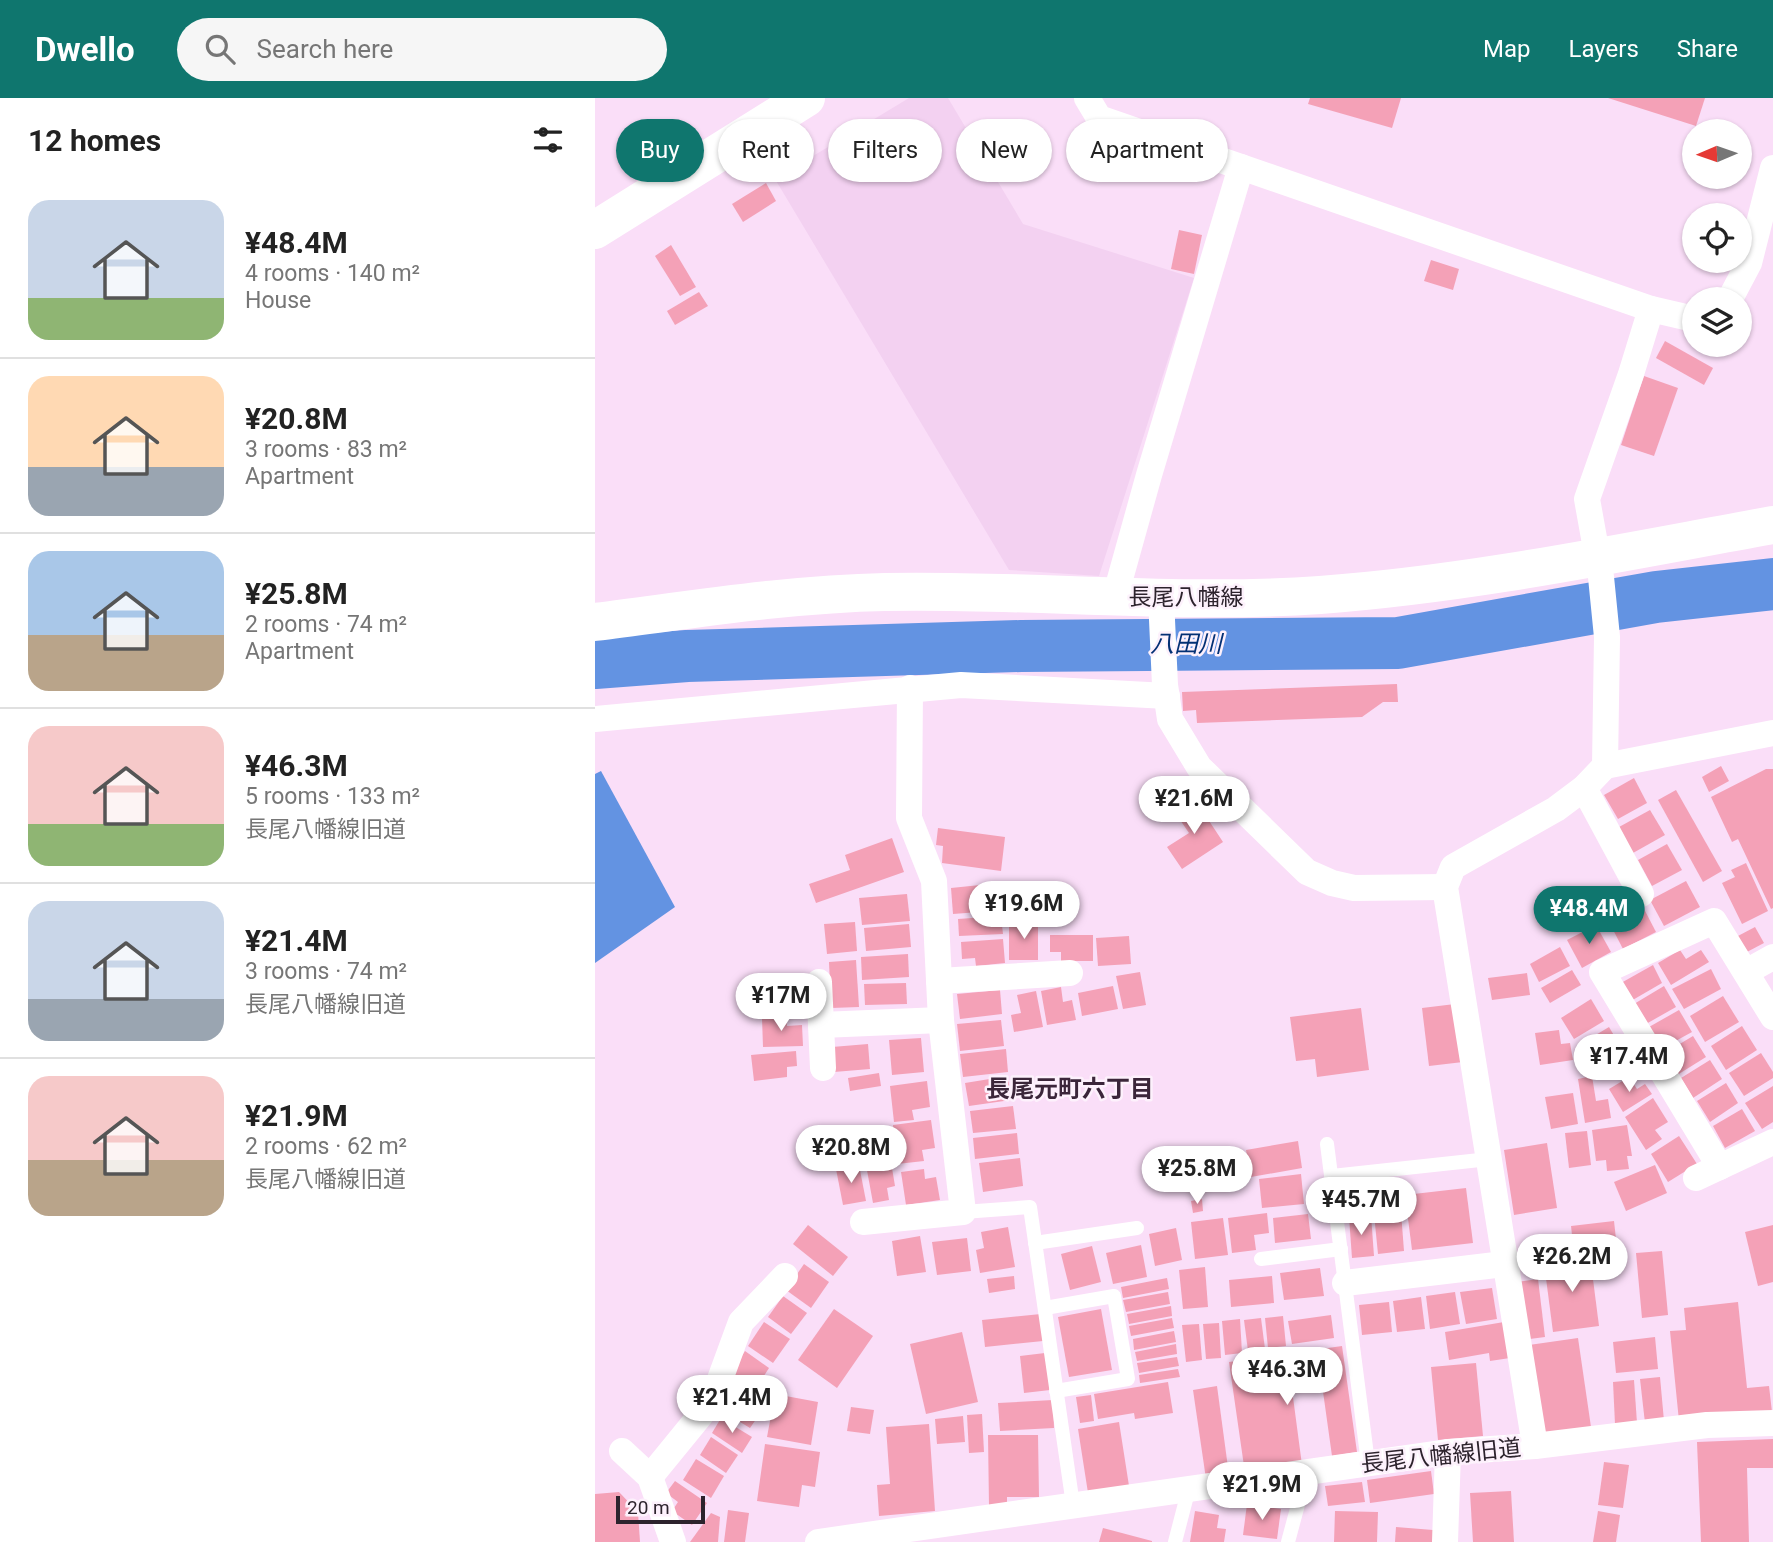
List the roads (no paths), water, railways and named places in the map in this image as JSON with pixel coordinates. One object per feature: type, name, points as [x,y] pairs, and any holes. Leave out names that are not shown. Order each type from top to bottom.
[{"type":"main road","points":[[595,230],[806,98]]},
{"type":"main road","name":"長尾八幡線","points":[[595,622],[778,599],[884,592],[1115,597],[1162,611],[1599,567],[1773,525]]},
{"type":"street","points":[[1087,98],[1099,118],[1651,309],[1682,316]]},
{"type":"street","points":[[1115,597],[1241,167]]},
{"type":"street","points":[[1737,287],[1749,264],[1773,168]]},
{"type":"street","points":[[1605,766],[1607,637],[1599,567],[1587,499],[1651,309]]},
{"type":"street","points":[[1162,611],[1170,719],[1199,767],[1307,872],[1332,883],[1354,888],[1445,887]]},
{"type":"street","points":[[595,719],[961,685],[1166,691]]},
{"type":"street","points":[[863,1222],[963,1212],[941,1020],[934,881],[909,818],[910,688]]},
{"type":"street","points":[[1535,1446],[1445,887],[1453,867],[1556,809],[1584,788],[1605,766],[1773,733]]},
{"type":"street","points":[[1584,788],[1641,894]]},
{"type":"street","points":[[1720,1167],[1602,972],[1714,921],[1773,1017]]},
{"type":"street","points":[[1746,972],[1773,957]]},
{"type":"street","points":[[939,981],[1070,973]]},
{"type":"street","points":[[819,982],[823,1068]]},
{"type":"street","points":[[821,1025],[941,1020]]},
{"type":"street","points":[[1696,1178],[1773,1142]]},
{"type":"street","points":[[1345,1283],[1504,1264]]},
{"type":"street","points":[[650,1477],[712,1401],[741,1322],[785,1276]]},
{"type":"street","name":"長尾八幡線旧道","points":[[818,1542],[952,1532],[1073,1505],[1448,1452],[1535,1446],[1707,1425],[1773,1423]]},
{"type":"street","points":[[622,1451],[650,1477],[673,1542]]},
{"type":"street","points":[[1445,1542],[1448,1452]]},
{"type":"lane","points":[[1327,1144],[1368,1463]]},
{"type":"lane","points":[[1332,1176],[1489,1159]]},
{"type":"lane","points":[[963,1212],[1030,1207],[1073,1505]]},
{"type":"lane","points":[[1035,1243],[1136,1228]]},
{"type":"lane","points":[[1261,1259],[1341,1249]]},
{"type":"lane","points":[[1045,1308],[1114,1296],[1128,1380],[1056,1391]]},
{"type":"lane","points":[[1288,1542],[1307,1471]]},
{"type":"lane","points":[[1175,1542],[1189,1488]]},
{"type":"water","points":[[601,771],[675,907],[595,963],[595,774]]},
{"type":"waterway","name":"八田川","points":[[595,663],[687,656],[1021,646],[1398,643],[1656,597],[1773,584]]},
{"type":"district","name":"長尾元町六丁目","points":[[1070,1089]]}]
